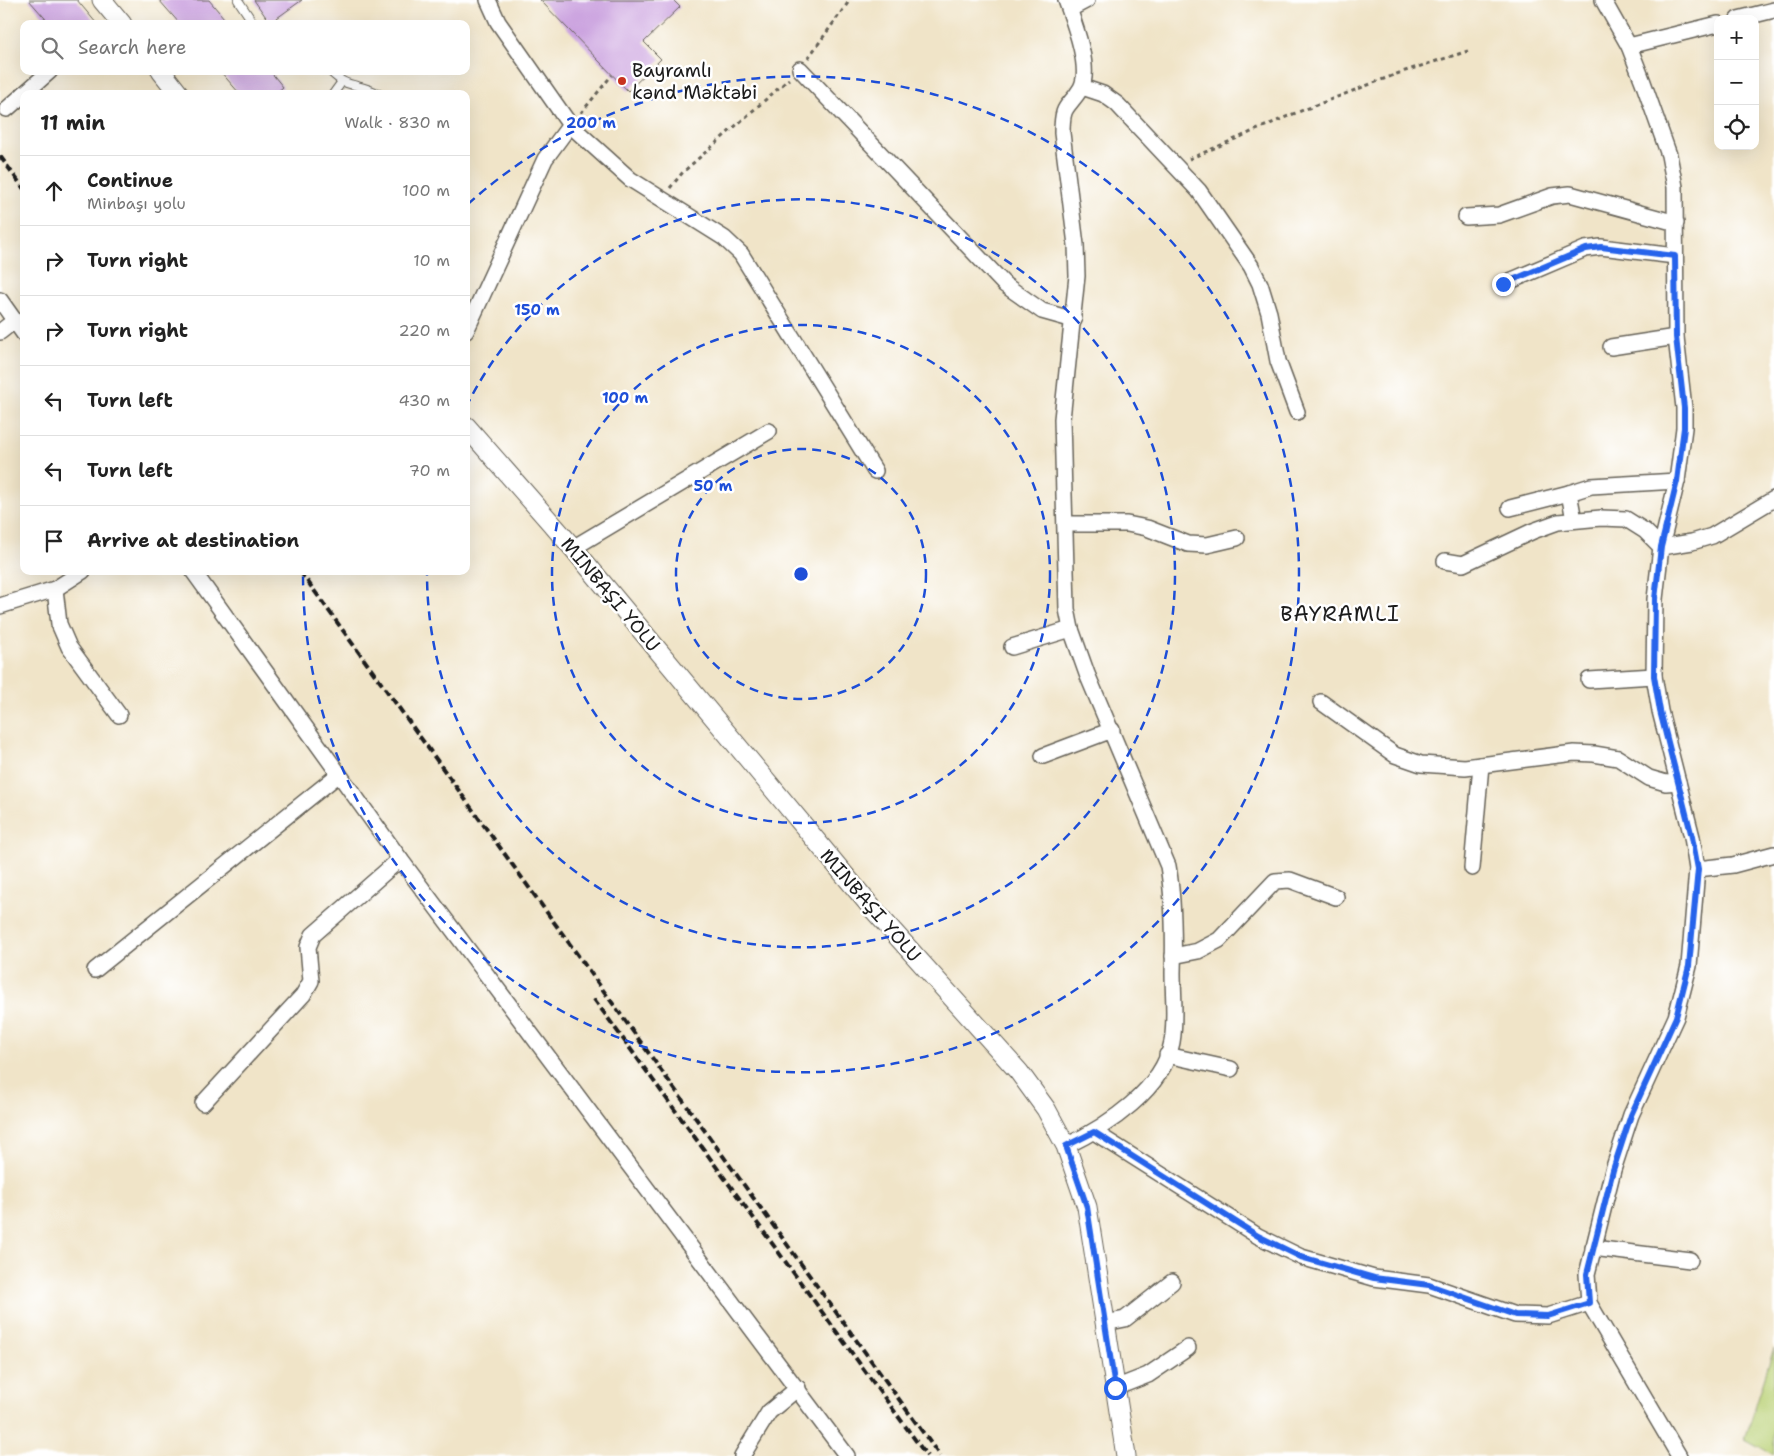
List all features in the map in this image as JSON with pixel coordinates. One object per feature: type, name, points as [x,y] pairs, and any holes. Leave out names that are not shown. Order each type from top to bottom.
[{"type":"street","points":[[488,0],[498,22],[570,125],[623,174],[649,193],[664,200],[724,238],[741,254],[875,471]]},
{"type":"street","points":[[1066,1146],[1111,1121],[1141,1094],[1162,1068],[1172,1042],[1173,1027],[1172,891],[1168,866],[1071,629],[1066,591],[1062,419],[1074,320],[1077,276],[1076,246],[1062,133],[1062,116],[1065,106],[1082,87],[1084,66],[1068,5],[1087,0]]},
{"type":"street","points":[[1603,0],[1628,46],[1669,155],[1675,187],[1676,337],[1684,408],[1684,428],[1677,481],[1661,547],[1655,599],[1654,676],[1660,711],[1698,869],[1689,966],[1676,1017],[1631,1115],[1613,1170],[1587,1274],[1589,1303],[1679,1456]]},
{"type":"street","points":[[1754,15],[1774,10]]},
{"type":"street","points":[[1628,46],[1714,25]]},
{"type":"street","points":[[800,69],[1004,285],[1042,311],[1057,317],[1074,320]]},
{"type":"street","points":[[29,90],[45,75]]},
{"type":"street","points":[[164,75],[176,90]]},
{"type":"street","points":[[1082,87],[1103,94],[1117,104],[1199,191],[1251,266],[1260,284],[1269,313],[1278,361],[1297,412]]},
{"type":"street","points":[[7,109],[20,98]]},
{"type":"street","points":[[470,322],[546,160],[570,125]]},
{"type":"street","points":[[1466,217],[1499,215],[1552,196],[1570,194],[1676,223]]},
{"type":"street","points":[[1503,284],[1586,249],[1601,247],[1675,256]]},
{"type":"street","points":[[0,300],[20,329]]},
{"type":"street","points":[[0,332],[14,321]]},
{"type":"street","points":[[1611,347],[1676,337]]},
{"type":"street","points":[[470,431],[573,548],[872,908],[1019,1072],[1046,1109],[1066,1146],[1087,1207],[1126,1456]]},
{"type":"street","points":[[573,548],[769,432]]},
{"type":"street","points":[[1510,508],[1600,484],[1677,481]]},
{"type":"street","points":[[1569,493],[1574,520]]},
{"type":"street","points":[[1661,547],[1692,542],[1712,536],[1774,499]]},
{"type":"street","points":[[1445,561],[1463,564],[1533,531],[1558,522],[1574,520],[1626,519],[1645,532],[1661,547]]},
{"type":"street","points":[[1065,524],[1126,524],[1146,528],[1188,544],[1208,545],[1237,538]]},
{"type":"street","points":[[0,606],[55,589],[77,575]]},
{"type":"street","points":[[196,575],[400,859],[798,1388],[847,1456]]},
{"type":"street","points":[[55,589],[59,624],[69,648],[119,715]]},
{"type":"street","points":[[1012,647],[1071,629]]},
{"type":"street","points":[[1589,680],[1654,676]]},
{"type":"street","points":[[1321,702],[1395,755],[1421,764],[1465,767],[1574,753],[1594,754],[1618,758],[1649,778],[1666,783],[1678,782]]},
{"type":"street","points":[[1043,756],[1112,730]]},
{"type":"street","points":[[1472,868],[1481,765]]},
{"type":"street","points":[[95,970],[338,775]]},
{"type":"street","points":[[1698,869],[1733,865],[1774,854]]},
{"type":"street","points":[[203,1103],[303,995],[311,981],[308,947],[313,935],[400,859]]},
{"type":"street","points":[[1173,956],[1198,951],[1219,940],[1275,881],[1290,880],[1336,897]]},
{"type":"street","points":[[1168,1055],[1231,1069]]},
{"type":"street","points":[[1094,1132],[1258,1236],[1301,1257],[1374,1278],[1429,1285],[1515,1315],[1548,1316],[1589,1303]]},
{"type":"street","points":[[1593,1248],[1690,1260]]},
{"type":"street","points":[[1105,1323],[1126,1319],[1172,1282]]},
{"type":"street","points":[[1115,1388],[1148,1375],[1188,1348]]},
{"type":"street","points":[[742,1456],[769,1412],[798,1388]]},
{"type":"lane","points":[[238,0],[251,20]]},
{"type":"lane","points":[[334,75],[341,83],[372,90]]},
{"type":"lane","points":[[336,90],[341,83]]},
{"type":"path","points":[[664,200],[683,172],[800,69],[850,0]]},
{"type":"path","points":[[1176,168],[1193,156],[1293,114],[1402,72],[1468,51]]},
{"type":"path","points":[[570,125],[612,75]]},
{"type":"green space","points":[[1774,1348],[1774,1455],[1745,1439]]},
{"type":"building","points":[[29,0],[77,0],[94,20],[46,20]]},
{"type":"building","points":[[159,0],[209,0],[226,20],[176,20]]},
{"type":"building","points":[[254,0],[302,0],[274,20],[268,20]]},
{"type":"building","points":[[540,0],[673,0],[680,7],[644,42],[661,59],[628,91]]},
{"type":"building","points":[[223,75],[273,75],[283,87],[280,90],[237,90]]},
{"type":"railway","points":[[0,156],[20,184]]},
{"type":"railway","points":[[303,575],[940,1456]]},
{"type":"railway","points":[[594,999],[927,1456]]},
{"type":"place","name":"Bayramlı kənd Məktəbi","points":[[622,81]]},
{"type":"district","name":"BAYRAMLI","points":[[1340,614]]},
{"type":"route","points":[[1115,1388],[1087,1207],[1066,1146],[1094,1132],[1258,1236],[1301,1257],[1374,1278],[1429,1285],[1515,1315],[1548,1316],[1589,1303],[1587,1274],[1613,1170],[1631,1115],[1676,1017],[1689,966],[1698,869],[1692,837],[1660,711],[1654,676],[1655,599],[1661,547],[1677,481],[1684,428],[1682,383],[1676,337],[1675,256],[1601,247],[1586,249],[1503,284]]}]
